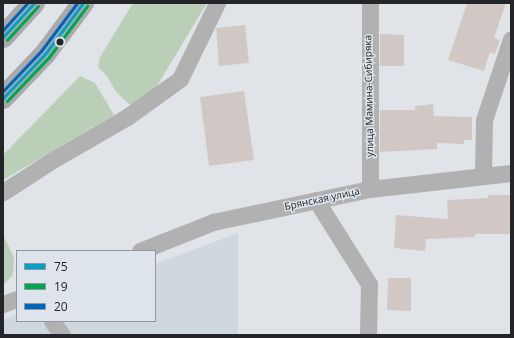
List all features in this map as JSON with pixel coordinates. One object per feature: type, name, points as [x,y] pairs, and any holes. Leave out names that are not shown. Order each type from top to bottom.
[{"type":"main road","points":[[3,37],[34,3]]},
{"type":"main road","points":[[3,98],[44,54],[83,3]]},
{"type":"street","points":[[3,192],[51,161],[127,117],[180,79],[217,3]]},
{"type":"street","name":"улица Мамина-Сибиряка","points":[[370,3],[370,189]]},
{"type":"street","points":[[483,175],[484,120],[511,39]]},
{"type":"street","name":"Брянская улица","points":[[143,250],[213,222],[316,200],[370,189],[511,173]]},
{"type":"street","points":[[316,200],[369,284],[368,335]]},
{"type":"street","points":[[3,304],[16,299]]},
{"type":"street","points":[[53,322],[62,335]]},
{"type":"shaded area","points":[[238,233],[238,335],[3,335],[3,320],[16,314],[16,322],[156,322],[156,264]]},
{"type":"green space","points":[[133,3],[207,3],[154,91],[130,105],[116,92],[107,76],[98,67],[100,57]]},
{"type":"green space","points":[[80,76],[95,83],[114,115],[3,180],[3,155]]},
{"type":"green space","points":[[3,235],[14,257],[13,275],[3,285]]},
{"type":"building","points":[[467,3],[506,3],[494,38],[500,40],[495,54],[490,52],[484,71],[448,60]]},
{"type":"building","points":[[245,25],[249,63],[219,66],[216,28]]},
{"type":"building","points":[[380,34],[404,35],[404,66],[380,66]]},
{"type":"building","points":[[244,91],[254,160],[209,166],[200,97]]},
{"type":"building","points":[[433,104],[434,116],[472,117],[472,140],[464,140],[464,144],[437,143],[437,149],[380,152],[380,110],[415,110],[415,106]]},
{"type":"building","points":[[488,195],[511,195],[511,234],[475,234],[475,237],[426,239],[425,251],[394,248],[396,215],[448,219],[447,200],[488,198]]},
{"type":"building","points":[[388,278],[411,278],[411,311],[387,310]]},
{"type":"transit line","name":"20","points":[[3,30],[27,3]]},
{"type":"transit line","name":"75","points":[[3,37],[34,3]]},
{"type":"transit line","name":"20","points":[[3,91],[41,51],[77,3]]},
{"type":"transit line","name":"75","points":[[3,98],[45,54],[83,3]]},
{"type":"transit line","name":"19","points":[[7,40],[38,6]]},
{"type":"transit line","name":"19","points":[[7,101],[49,57],[87,6]]}]
